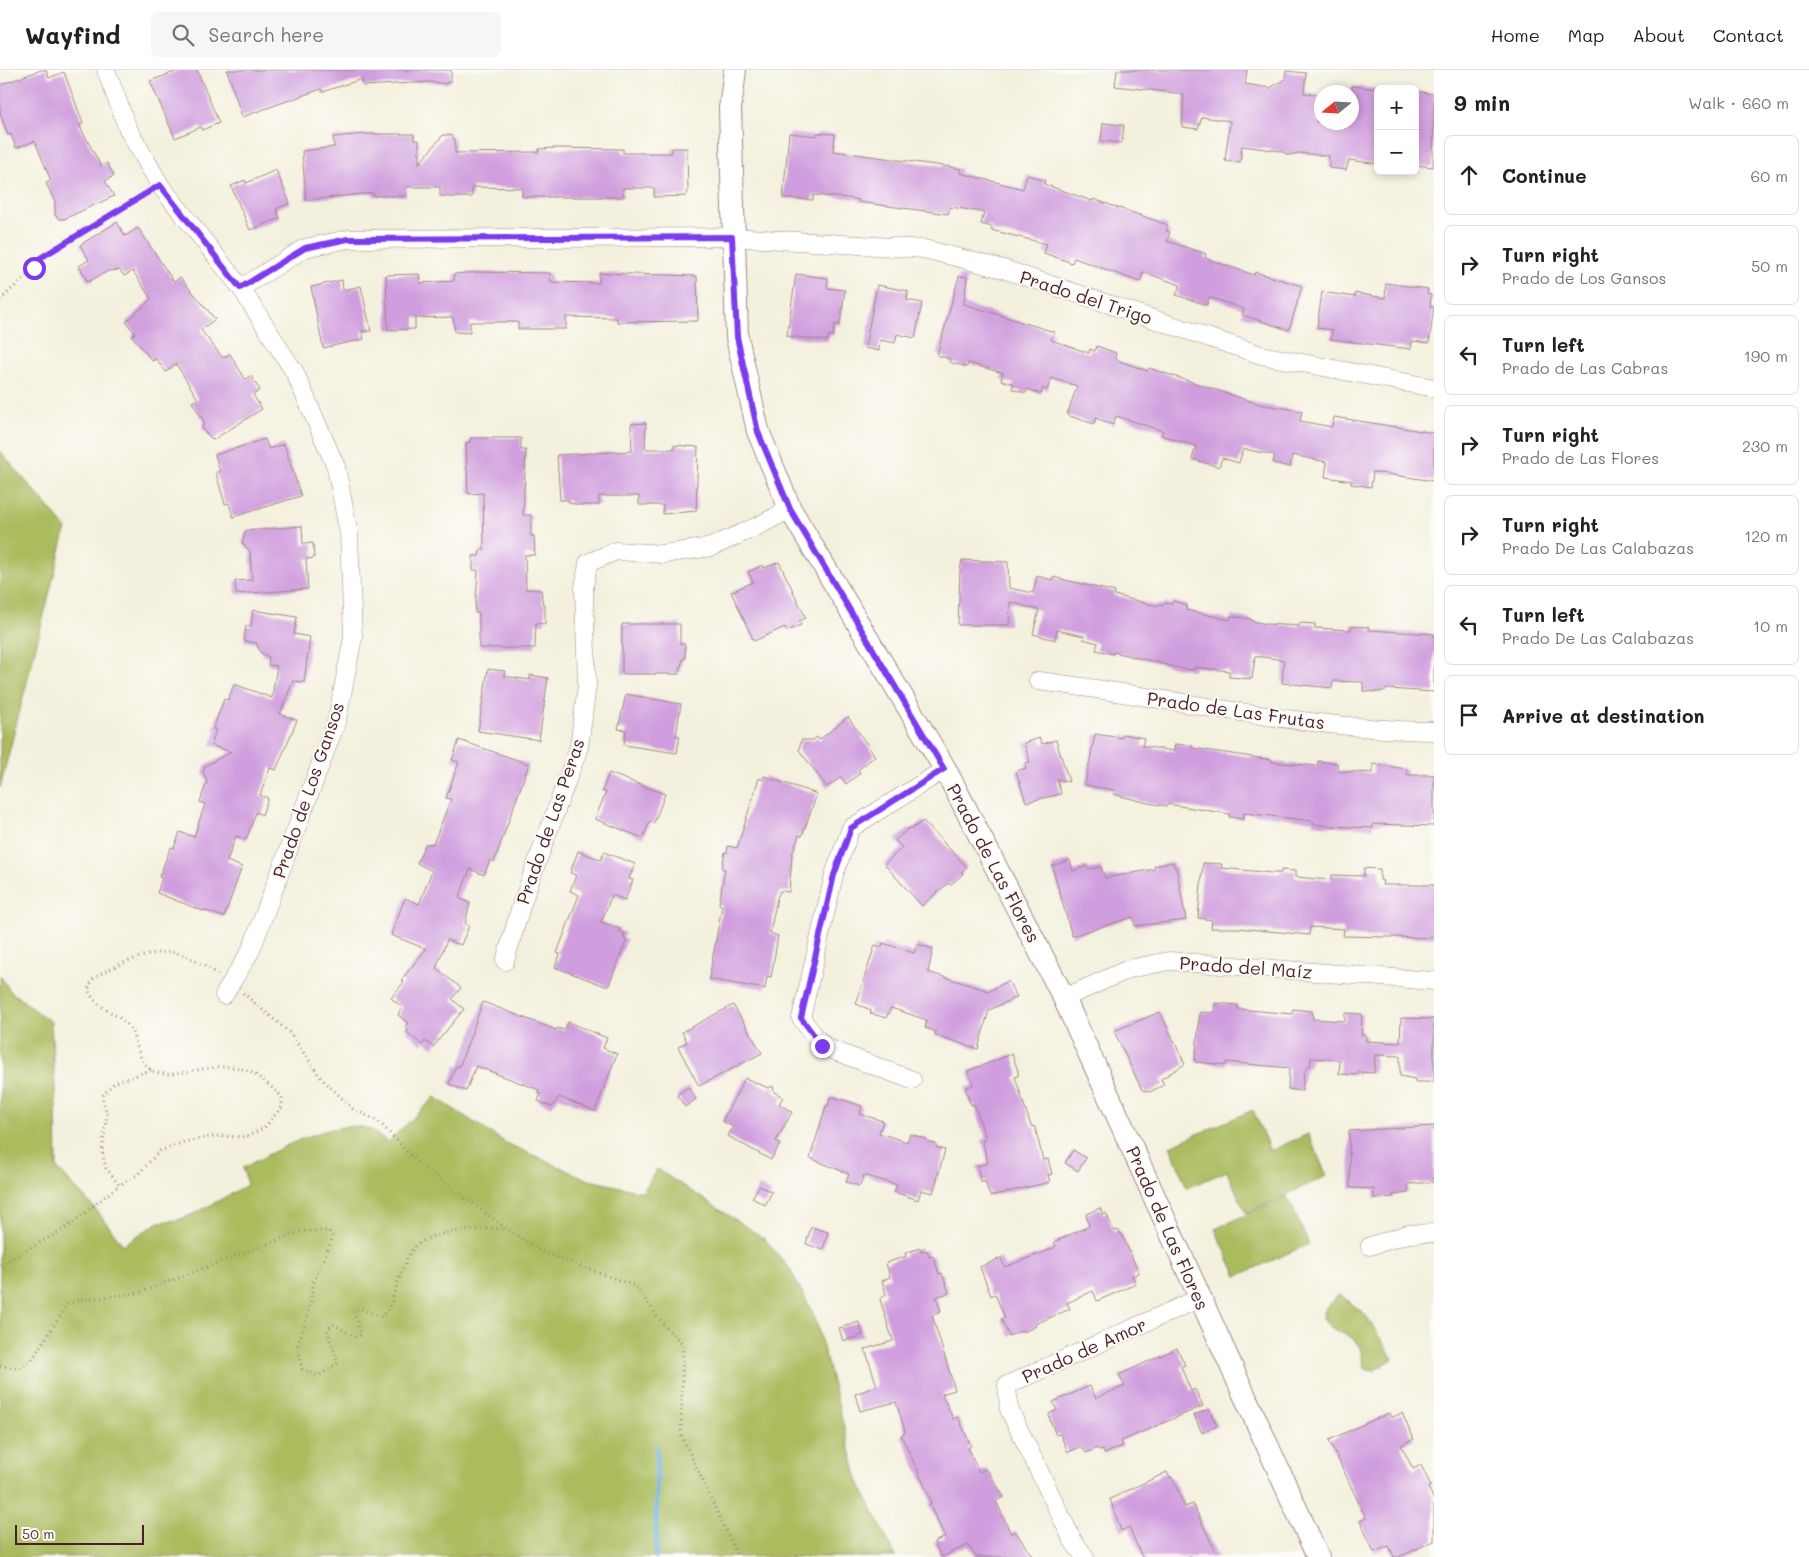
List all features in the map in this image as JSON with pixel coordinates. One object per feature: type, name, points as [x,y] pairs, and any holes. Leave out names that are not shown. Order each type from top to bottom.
[{"type":"street","name":"Prado de Los Gansos","points":[[106,70],[128,129],[160,185],[240,288],[295,373],[336,467],[349,534],[353,637],[337,720],[251,950],[227,989]]},
{"type":"street","name":"Prado de Las Flores","points":[[735,70],[730,109],[732,237],[737,337],[758,432],[790,509],[944,769],[1064,998],[1318,1557]]},
{"type":"street","name":"Prado del Trigo","points":[[240,288],[305,248],[348,239],[732,237],[924,249],[1003,269],[1262,355],[1434,388]]},
{"type":"street","name":"Prado de Las Peras","points":[[505,961],[522,903],[578,747],[587,685],[584,588],[588,563],[616,551],[662,554],[712,546],[760,525],[790,509]]},
{"type":"street","name":"Prado de Las Frutas","points":[[1038,681],[1101,688],[1199,706],[1375,730],[1434,731]]},
{"type":"street","points":[[912,1080],[822,1046],[801,1018],[834,875],[851,828],[944,769]]},
{"type":"street","name":"Prado del Maíz","points":[[1064,998],[1129,969],[1169,961],[1434,981]]},
{"type":"street","points":[[1370,1246],[1408,1234],[1434,1233]]},
{"type":"street","name":"Prado de Amor","points":[[1086,1557],[1073,1541],[1009,1409],[1007,1385],[1200,1298]]},
{"type":"path","points":[[0,300],[32,271],[37,260],[160,185]]},
{"type":"path","points":[[150,1070],[138,1052],[130,1028],[119,1017],[97,1003],[88,990],[94,978],[124,962],[175,953],[204,964],[227,989],[290,1033],[321,1078],[353,1109],[378,1121],[417,1162],[506,1228],[542,1252],[635,1286],[665,1326],[683,1344],[681,1434],[738,1557]]},
{"type":"path","points":[[0,1265],[68,1227],[119,1185],[137,1175],[160,1151],[184,1142],[216,1136],[246,1136],[264,1128],[282,1107],[282,1097],[261,1076],[239,1067],[217,1066],[167,1075],[150,1070],[114,1083],[102,1096],[107,1114],[102,1151],[106,1168],[119,1185]]},
{"type":"path","points":[[0,1366],[19,1368],[32,1361],[67,1304],[78,1300],[139,1293],[301,1231],[329,1231],[332,1237],[313,1284],[308,1314],[298,1345],[302,1369],[318,1376],[338,1363],[328,1330],[333,1324],[356,1337],[361,1336],[354,1311],[360,1308],[381,1317],[388,1310],[411,1250],[421,1240],[448,1232],[506,1228]]},
{"type":"green space","points":[[0,451],[66,528],[0,788]]},
{"type":"green space","points":[[0,975],[10,991],[51,1022],[56,1104],[57,1168],[98,1212],[123,1245],[159,1222],[178,1220],[198,1212],[247,1185],[243,1168],[304,1138],[322,1132],[356,1126],[369,1129],[388,1142],[435,1097],[506,1143],[589,1180],[643,1192],[657,1169],[765,1239],[790,1269],[815,1317],[858,1480],[896,1557],[0,1557]]},
{"type":"green space","points":[[1253,1110],[1270,1151],[1308,1134],[1327,1176],[1246,1213],[1227,1171],[1187,1188],[1170,1146]]},
{"type":"green space","points":[[1287,1196],[1309,1244],[1237,1276],[1215,1229]]},
{"type":"green space","points":[[1339,1294],[1365,1314],[1393,1359],[1375,1370],[1364,1368],[1362,1354],[1353,1338],[1333,1329],[1327,1324],[1323,1317],[1325,1309]]},
{"type":"building","points":[[41,70],[46,70],[49,78],[64,72],[83,123],[79,125],[101,166],[107,163],[114,176],[105,181],[114,196],[64,219],[59,219],[55,215],[55,202],[46,183],[51,181],[35,141],[16,148],[11,134],[8,135],[0,113],[0,85]]},
{"type":"building","points":[[180,70],[197,70],[219,123],[202,130],[201,127],[175,138],[150,81]]},
{"type":"building","points":[[227,70],[451,70],[451,82],[447,82],[447,84],[429,82],[363,86],[362,79],[322,92],[321,89],[242,117]]},
{"type":"building","points":[[1117,70],[1247,70],[1245,84],[1270,88],[1285,79],[1286,71],[1306,73],[1304,93],[1314,94],[1314,130],[1359,130],[1359,87],[1374,89],[1374,163],[1349,160],[1346,170],[1329,168],[1329,156],[1299,153],[1288,155],[1281,151],[1242,146],[1240,162],[1225,161],[1230,121],[1202,117],[1198,129],[1182,127],[1184,94],[1115,86]]},
{"type":"building","points":[[1419,92],[1434,94],[1433,167],[1419,165]]},
{"type":"building","points":[[1103,123],[1124,125],[1122,143],[1101,141]]},
{"type":"building","points":[[789,133],[817,136],[817,133],[835,134],[833,151],[961,169],[960,173],[1023,189],[1027,175],[1045,180],[1044,184],[1168,225],[1166,231],[1170,232],[1167,241],[1206,254],[1205,258],[1254,275],[1255,272],[1302,286],[1289,330],[1242,315],[1244,309],[1209,297],[1207,305],[1176,295],[1180,285],[1143,272],[1140,282],[1074,258],[1072,263],[1044,253],[1047,244],[991,230],[992,227],[981,224],[984,212],[950,207],[948,214],[858,202],[859,200],[848,198],[813,195],[813,200],[783,198]]},
{"type":"building","points":[[365,134],[414,134],[414,140],[419,140],[419,164],[443,135],[451,135],[455,140],[455,153],[539,152],[539,149],[555,148],[623,149],[623,153],[672,153],[672,148],[687,148],[688,192],[686,196],[654,197],[654,188],[623,188],[623,197],[522,197],[522,188],[472,187],[472,197],[452,197],[440,196],[440,187],[406,187],[406,196],[373,196],[373,193],[306,200],[302,151],[334,147],[333,137]]},
{"type":"building","points":[[276,170],[290,203],[276,209],[280,218],[250,230],[231,186],[245,180],[246,183]]},
{"type":"building","points":[[117,222],[125,236],[138,228],[174,282],[180,277],[215,319],[201,330],[223,358],[230,354],[245,379],[251,376],[260,390],[253,395],[262,409],[213,440],[202,429],[204,421],[192,402],[198,399],[176,364],[166,372],[156,359],[152,361],[132,336],[135,333],[126,322],[151,299],[133,271],[124,276],[120,270],[108,271],[88,282],[79,266],[89,260],[80,245]]},
{"type":"building","points":[[479,272],[550,273],[551,282],[599,283],[599,273],[697,276],[698,321],[617,322],[617,318],[566,317],[566,329],[518,329],[518,322],[470,322],[470,333],[455,332],[453,317],[415,318],[415,329],[388,330],[386,275],[419,274],[420,283],[454,281],[454,274]]},
{"type":"building","points":[[796,274],[828,278],[827,288],[845,290],[840,325],[835,324],[833,336],[829,335],[828,341],[787,336]]},
{"type":"building","points":[[959,276],[967,277],[964,304],[1054,332],[1051,340],[1089,353],[1090,349],[1095,351],[1097,346],[1116,353],[1115,358],[1119,361],[1148,371],[1149,368],[1259,404],[1302,411],[1300,421],[1332,427],[1334,417],[1434,433],[1434,481],[1373,472],[1371,487],[1351,484],[1352,481],[1325,477],[1327,462],[1292,455],[1290,467],[1273,463],[1275,455],[1243,449],[1239,463],[1222,458],[1219,467],[1192,459],[1196,446],[1161,435],[1163,431],[1116,416],[1113,425],[1096,418],[1094,424],[1067,415],[1077,386],[1051,378],[1047,390],[1043,388],[1041,394],[1027,389],[1026,393],[1012,389],[1014,384],[1001,380],[1003,373],[968,363],[967,367],[949,362],[950,359],[937,355]]},
{"type":"building","points":[[342,280],[343,290],[361,286],[371,331],[362,331],[364,339],[323,348],[311,287]]},
{"type":"building","points":[[1386,283],[1428,289],[1427,294],[1431,295],[1430,307],[1434,307],[1429,343],[1412,341],[1411,349],[1344,341],[1331,339],[1332,330],[1317,328],[1322,292],[1355,297],[1355,293],[1385,298]]},
{"type":"building","points":[[877,285],[908,291],[907,300],[922,303],[915,338],[897,334],[895,343],[880,340],[879,351],[865,348]]},
{"type":"building","points":[[646,423],[645,449],[674,449],[674,445],[698,447],[696,511],[663,514],[663,505],[639,505],[639,496],[599,496],[599,505],[580,505],[569,503],[569,500],[560,500],[557,455],[632,451],[631,424]]},
{"type":"building","points":[[470,438],[521,438],[521,450],[526,450],[523,515],[531,515],[531,536],[534,536],[535,555],[525,555],[526,589],[541,590],[543,605],[545,604],[545,624],[536,623],[535,648],[479,648],[479,613],[475,613],[478,570],[473,570],[473,556],[479,556],[480,550],[484,550],[483,493],[468,494],[466,443],[470,442]]},
{"type":"building","points":[[265,439],[269,449],[284,444],[301,496],[233,517],[229,503],[225,504],[216,473],[220,471],[215,455]]},
{"type":"building","points":[[302,526],[303,544],[313,543],[314,558],[306,559],[308,589],[236,594],[235,581],[252,580],[250,551],[242,543],[246,531]]},
{"type":"building","points":[[962,560],[1008,562],[1009,588],[1033,593],[1037,576],[1053,580],[1053,577],[1115,592],[1114,595],[1157,606],[1164,603],[1172,604],[1173,601],[1187,605],[1186,610],[1230,620],[1231,616],[1267,624],[1299,626],[1299,623],[1315,624],[1315,628],[1351,630],[1351,626],[1369,627],[1369,630],[1434,634],[1434,692],[1388,689],[1380,692],[1363,691],[1363,682],[1333,681],[1332,688],[1282,683],[1284,660],[1255,656],[1252,679],[1229,677],[1229,671],[1194,667],[1194,670],[1179,668],[1114,652],[1113,654],[1096,650],[1098,643],[1083,639],[1084,636],[1057,630],[1055,640],[1033,634],[1039,610],[1010,602],[1009,625],[958,625]]},
{"type":"building","points":[[779,562],[806,618],[799,621],[801,625],[787,631],[785,627],[754,641],[731,592],[753,582],[748,572],[763,565],[764,568]]},
{"type":"building","points":[[253,610],[297,617],[294,634],[310,637],[304,682],[293,681],[280,714],[297,720],[276,770],[270,768],[260,795],[268,798],[262,815],[256,812],[246,840],[236,836],[227,861],[242,867],[224,917],[157,893],[162,878],[159,877],[171,847],[174,848],[180,832],[194,837],[205,804],[200,802],[207,781],[203,772],[205,766],[231,752],[211,745],[216,730],[213,729],[224,699],[228,700],[234,684],[272,698],[277,666],[268,665],[269,657],[261,653],[256,643],[244,641],[246,626],[251,626]]},
{"type":"building","points":[[622,624],[680,624],[680,644],[685,644],[685,659],[683,659],[679,674],[622,674]]},
{"type":"building","points":[[488,669],[505,671],[504,676],[530,680],[530,675],[548,678],[539,740],[478,731]]},
{"type":"building","points":[[626,694],[681,704],[676,736],[680,736],[677,753],[624,745],[626,730],[618,729]]},
{"type":"building","points":[[848,717],[875,756],[858,770],[860,773],[846,784],[841,777],[827,787],[799,750],[801,740],[813,740],[817,737],[819,740]]},
{"type":"building","points":[[1095,734],[1122,738],[1123,734],[1144,738],[1142,746],[1174,751],[1175,744],[1272,760],[1272,762],[1317,766],[1318,761],[1337,763],[1338,771],[1373,773],[1373,764],[1407,769],[1407,775],[1434,775],[1434,826],[1373,824],[1373,828],[1330,826],[1313,824],[1313,821],[1244,813],[1243,819],[1229,817],[1230,814],[1167,804],[1167,806],[1148,803],[1113,794],[1114,790],[1085,785]]},
{"type":"building","points":[[1040,738],[1042,744],[1056,740],[1069,782],[1057,779],[1061,794],[1026,802],[1016,771],[1026,768],[1025,763],[1030,762],[1024,743]]},
{"type":"building","points":[[459,740],[529,764],[494,862],[490,860],[484,875],[470,869],[459,898],[470,903],[465,924],[469,926],[461,945],[447,940],[436,968],[461,988],[452,999],[464,1009],[433,1047],[425,1041],[422,1045],[407,1032],[408,1030],[405,1027],[408,1023],[398,1015],[402,1007],[391,998],[404,982],[401,980],[426,949],[391,935],[405,898],[419,904],[432,871],[417,863],[425,844],[433,844],[451,799],[446,798],[459,762],[452,760]]},
{"type":"building","points":[[609,773],[665,794],[654,823],[650,821],[643,838],[595,819],[606,792],[602,791]]},
{"type":"building","points":[[764,776],[817,794],[802,836],[799,835],[792,855],[789,892],[780,891],[777,898],[770,933],[778,936],[771,977],[767,976],[765,989],[709,979],[722,906],[719,904],[725,869],[722,869],[725,852],[727,853],[728,846],[737,848],[759,778],[763,780]]},
{"type":"building","points":[[923,821],[967,867],[961,872],[963,874],[950,885],[948,883],[922,906],[884,864],[902,848],[895,840],[909,828],[911,829]]},
{"type":"building","points":[[578,851],[601,860],[604,852],[635,864],[629,879],[633,880],[625,900],[612,895],[601,922],[620,929],[619,931],[625,933],[623,938],[627,939],[608,987],[555,967],[560,954],[557,953],[579,895],[570,891],[576,875],[570,873]]},
{"type":"building","points":[[1070,860],[1073,871],[1087,866],[1088,869],[1101,867],[1105,878],[1155,869],[1154,866],[1173,862],[1174,867],[1176,867],[1186,920],[1135,926],[1133,917],[1072,936],[1052,866]]},
{"type":"building","points":[[1203,863],[1222,864],[1221,868],[1272,873],[1281,873],[1281,870],[1295,871],[1295,877],[1331,880],[1332,875],[1364,876],[1364,868],[1380,869],[1382,885],[1434,885],[1434,938],[1343,936],[1344,929],[1310,927],[1309,935],[1237,928],[1211,928],[1212,920],[1198,918]]},
{"type":"building","points":[[883,943],[914,953],[917,944],[933,949],[928,972],[989,991],[1008,981],[1017,997],[989,1010],[978,1049],[935,1035],[936,1032],[925,1028],[927,1020],[891,1008],[886,1018],[870,1013],[871,1010],[856,1004],[875,945],[882,947]]},
{"type":"building","points":[[483,1002],[556,1030],[557,1028],[564,1030],[568,1022],[607,1038],[603,1048],[617,1054],[595,1111],[559,1097],[552,1107],[538,1101],[541,1094],[538,1093],[539,1090],[476,1066],[466,1091],[449,1084],[456,1066],[459,1067]]},
{"type":"building","points":[[1215,1003],[1238,1005],[1238,1009],[1292,1014],[1293,1009],[1312,1011],[1313,1019],[1345,1021],[1345,1013],[1362,1014],[1361,1035],[1366,1035],[1366,1041],[1400,1043],[1401,1018],[1434,1019],[1434,1082],[1415,1082],[1415,1079],[1400,1076],[1400,1056],[1375,1055],[1374,1073],[1358,1072],[1358,1075],[1339,1074],[1340,1060],[1311,1058],[1310,1066],[1308,1066],[1304,1073],[1302,1091],[1288,1089],[1289,1068],[1226,1062],[1226,1065],[1195,1062],[1200,1012],[1214,1013]]},
{"type":"building","points":[[733,1005],[762,1053],[699,1086],[678,1047],[687,1042],[682,1032]]},
{"type":"building","points":[[1160,1012],[1185,1064],[1161,1079],[1164,1085],[1149,1092],[1142,1090],[1114,1031]]},
{"type":"building","points":[[1012,1054],[1018,1071],[1018,1076],[1015,1077],[1031,1126],[1035,1127],[1043,1160],[1048,1159],[1052,1174],[1048,1175],[1050,1182],[990,1196],[985,1182],[981,1182],[977,1166],[988,1163],[982,1140],[986,1139],[974,1104],[971,1105],[965,1088],[973,1085],[968,1071]]},
{"type":"building","points":[[745,1078],[768,1088],[773,1086],[774,1092],[783,1097],[779,1104],[792,1112],[776,1141],[780,1144],[771,1160],[728,1136],[733,1127],[722,1121]]},
{"type":"building","points":[[688,1087],[696,1099],[685,1107],[677,1095]]},
{"type":"building","points":[[834,1097],[862,1106],[860,1114],[883,1121],[879,1133],[907,1142],[910,1134],[927,1139],[927,1141],[936,1144],[936,1147],[945,1150],[933,1193],[921,1190],[918,1200],[894,1192],[897,1185],[864,1175],[860,1186],[846,1182],[849,1174],[810,1158],[826,1106],[828,1106],[830,1098]]},
{"type":"building","points":[[1434,1126],[1434,1182],[1408,1184],[1408,1193],[1393,1195],[1393,1197],[1374,1198],[1374,1189],[1350,1188],[1349,1131]]},
{"type":"building","points":[[1073,1150],[1086,1158],[1078,1171],[1065,1163]]},
{"type":"building","points":[[759,1186],[772,1192],[765,1205],[752,1198]]},
{"type":"building","points":[[1100,1208],[1103,1215],[1106,1213],[1114,1231],[1118,1230],[1122,1235],[1139,1273],[1132,1276],[1136,1284],[1097,1301],[1093,1291],[1067,1303],[1070,1309],[1035,1324],[1036,1326],[1024,1332],[1023,1330],[1009,1336],[1001,1319],[1005,1318],[995,1294],[991,1296],[980,1267],[1001,1258],[1005,1267],[1054,1248],[1056,1246],[1054,1242],[1089,1226],[1086,1214]]},
{"type":"building","points":[[811,1227],[828,1232],[823,1250],[806,1244]]},
{"type":"building","points":[[920,1248],[921,1252],[927,1250],[929,1257],[933,1256],[939,1274],[942,1273],[949,1293],[936,1297],[941,1312],[932,1315],[955,1390],[942,1394],[953,1419],[958,1417],[971,1446],[968,1448],[979,1472],[985,1469],[988,1471],[1004,1497],[996,1501],[1011,1534],[1015,1531],[1033,1557],[976,1557],[968,1545],[941,1557],[934,1542],[945,1537],[929,1504],[931,1503],[929,1495],[901,1435],[905,1433],[896,1402],[860,1411],[855,1394],[877,1386],[865,1349],[893,1341],[880,1299],[886,1294],[882,1281],[890,1277],[886,1263],[906,1256],[905,1253]]},
{"type":"building","points":[[859,1322],[863,1335],[843,1341],[839,1328]]},
{"type":"building","points":[[1177,1348],[1185,1365],[1181,1367],[1191,1391],[1195,1389],[1203,1406],[1121,1441],[1123,1446],[1104,1454],[1103,1450],[1100,1451],[1098,1448],[1086,1453],[1081,1447],[1068,1452],[1060,1434],[1056,1435],[1050,1420],[1049,1414],[1057,1410],[1053,1402],[1090,1386],[1096,1398],[1125,1386],[1119,1375]]},
{"type":"building","points":[[1209,1409],[1217,1426],[1202,1433],[1194,1415]]},
{"type":"building","points":[[1389,1413],[1391,1418],[1402,1413],[1414,1439],[1401,1445],[1413,1469],[1421,1465],[1431,1486],[1428,1487],[1434,1500],[1434,1541],[1399,1557],[1394,1557],[1389,1546],[1374,1552],[1360,1521],[1366,1518],[1329,1440]]},
{"type":"building","points":[[1167,1472],[1170,1478],[1172,1477],[1185,1507],[1193,1504],[1218,1557],[1142,1557],[1129,1527],[1121,1531],[1110,1499]]},
{"type":"waterway","points":[[656,1557],[657,1447]]},
{"type":"route","points":[[34,268],[37,260],[142,194],[160,185],[240,288],[305,248],[348,239],[732,237],[737,337],[758,432],[790,509],[944,769],[851,828],[834,875],[801,1018],[822,1046]]}]
